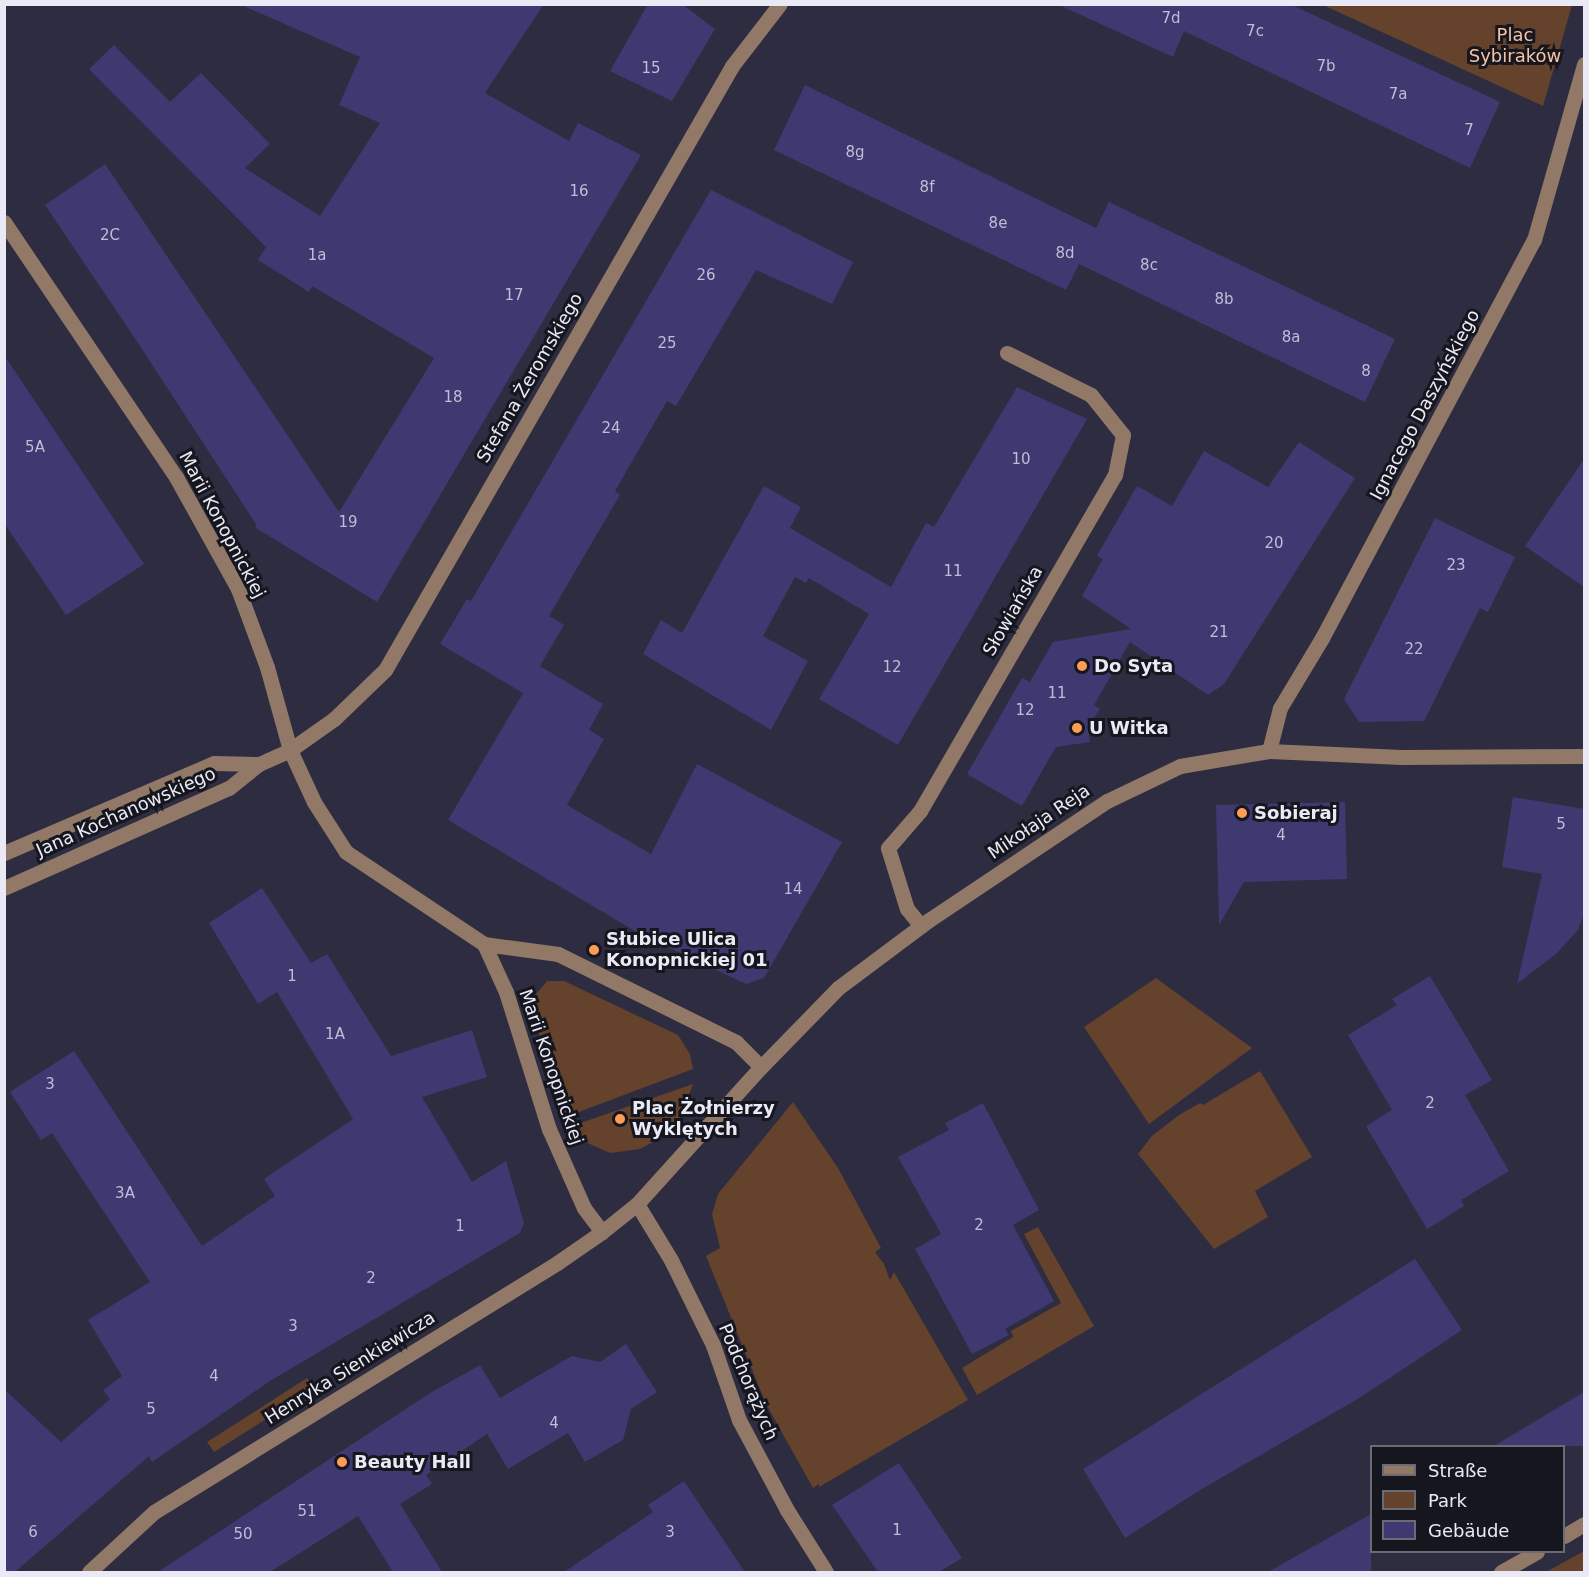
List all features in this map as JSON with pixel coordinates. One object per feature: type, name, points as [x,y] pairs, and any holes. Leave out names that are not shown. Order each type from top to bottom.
[{"type":"street","name":"Stefana Żeromskiego","points":[[290,750],[334,719],[385,670],[732,66],[780,4]]},
{"type":"street","name":"Ignacego Daszyńskiego","points":[[1269,751],[1280,708],[1322,638],[1534,240],[1582,83],[1584,64]]},
{"type":"street","name":"Marii Konopnickiej","points":[[4,222],[176,477],[238,589],[267,667],[290,750],[314,802],[346,852],[484,944],[558,954],[736,1042],[761,1067]]},
{"type":"street","name":"Słowiańska","points":[[921,926],[907,909],[888,848],[920,811],[1115,475],[1123,435],[1091,395],[1008,353]]},
{"type":"street","name":"Jana Kochanowskiego","points":[[4,888],[229,788],[259,764],[290,750]]},
{"type":"street","name":"Mikołaja Reja","points":[[637,1204],[761,1067],[838,988],[921,926],[1107,801],[1180,766],[1269,751],[1401,756],[1584,756]]},
{"type":"street","name":"Jana Kochanowskiego","points":[[4,853],[214,764],[259,764]]},
{"type":"street","name":"Marii Konopnickiej","points":[[484,944],[506,992],[549,1129],[584,1208],[602,1232]]},
{"type":"street","name":"Henryka Sienkiewicza","points":[[89,1572],[154,1512],[557,1263],[637,1204]]},
{"type":"street","name":"Podchorążych","points":[[637,1204],[671,1260],[713,1345],[739,1420],[787,1510],[826,1572]]},
{"type":"street","points":[[1565,1535],[1584,1524]]},
{"type":"street","points":[[1501,1572],[1534,1553]]},
{"type":"green space","name":"Plac Sybiraków","points":[[1323,5],[1572,5],[1543,106]]},
{"type":"green space","points":[[1156,978],[1252,1048],[1149,1124],[1084,1027]]},
{"type":"green space","points":[[547,981],[564,981],[678,1035],[690,1054],[693,1069],[563,1118],[543,1062],[536,1014],[536,994]]},
{"type":"green space","points":[[1260,1071],[1312,1157],[1255,1191],[1268,1217],[1214,1249],[1138,1154],[1152,1136],[1179,1115],[1200,1103],[1203,1105]]},
{"type":"green space","points":[[693,1084],[682,1115],[663,1137],[640,1149],[610,1153],[583,1141],[569,1127]]},
{"type":"green space","points":[[793,1102],[838,1168],[881,1248],[875,1252],[884,1264],[890,1280],[894,1272],[968,1400],[819,1487],[819,1484],[813,1488],[766,1404],[706,1256],[720,1248],[712,1214],[718,1194]]},
{"type":"green space","points":[[1038,1227],[1094,1326],[977,1395],[962,1368],[1013,1337],[1011,1331],[1061,1303],[1024,1234]]},
{"type":"green space","points":[[307,1378],[315,1388],[214,1452],[207,1442]]},
{"type":"green space","points":[[1584,1551],[1584,1572],[1546,1572]]},
{"type":"building","points":[[239,4],[544,4],[485,93],[569,141],[578,123],[641,155],[377,602],[256,528],[256,524],[134,337],[45,205],[105,164],[339,512],[434,358],[312,286],[309,292],[258,260],[266,247],[89,69],[114,45],[170,102],[201,73],[270,144],[245,168],[320,216],[380,123],[339,105],[360,57]]},
{"type":"building","points":[[648,4],[682,4],[715,29],[672,101],[610,71]]},
{"type":"building","points":[[1057,4],[1290,4],[1500,102],[1470,168],[1184,31],[1173,57]]},
{"type":"building","points":[[805,85],[1096,228],[1109,202],[1395,339],[1365,402],[1079,264],[1066,290],[774,150]]},
{"type":"building","points":[[711,190],[853,262],[832,304],[756,270],[676,406],[667,401],[615,491],[620,495],[549,616],[564,625],[540,666],[603,704],[589,730],[604,739],[567,805],[651,854],[697,764],[842,842],[764,978],[746,984],[640,934],[448,820],[523,693],[440,644],[467,599],[471,601]]},
{"type":"building","points":[[4,355],[144,564],[66,615],[4,523]]},
{"type":"building","points":[[1017,387],[1087,419],[898,745],[819,699],[869,614],[809,578],[806,583],[795,577],[763,636],[808,661],[771,730],[643,654],[661,620],[682,633],[764,486],[801,507],[790,528],[891,587],[926,523],[934,527]]},
{"type":"building","points":[[1299,442],[1355,478],[1224,684],[1208,695],[1130,642],[1094,705],[1100,709],[1088,727],[1090,742],[1056,747],[1022,806],[967,774],[1022,678],[1030,682],[1053,642],[1131,629],[1082,596],[1103,559],[1097,556],[1137,486],[1172,506],[1204,451],[1268,487]]},
{"type":"building","points":[[1584,459],[1584,587],[1525,546]]},
{"type":"building","points":[[1435,518],[1515,557],[1488,612],[1480,608],[1424,721],[1359,722],[1344,699]]},
{"type":"building","points":[[1513,797],[1584,809],[1584,914],[1578,930],[1557,953],[1517,984],[1542,874],[1502,867]]},
{"type":"building","points":[[1345,802],[1347,879],[1244,882],[1219,925],[1216,805]]},
{"type":"building","points":[[262,888],[311,963],[327,954],[391,1056],[472,1030],[487,1077],[422,1097],[472,1182],[506,1161],[524,1223],[520,1233],[270,1381],[152,1462],[149,1456],[15,1572],[4,1572],[4,1389],[61,1442],[110,1399],[103,1390],[122,1376],[88,1320],[150,1282],[52,1133],[41,1140],[10,1092],[74,1051],[202,1246],[275,1196],[264,1179],[353,1119],[277,992],[258,1004],[209,923]]},
{"type":"building","points":[[1430,976],[1492,1080],[1465,1095],[1509,1171],[1461,1200],[1464,1206],[1427,1229],[1366,1126],[1392,1110],[1348,1035],[1397,1005],[1392,999]]},
{"type":"building","points":[[983,1103],[1039,1210],[1013,1225],[1054,1301],[1005,1329],[1009,1335],[972,1354],[915,1249],[941,1234],[898,1157],[949,1130],[945,1123]]},
{"type":"building","points":[[1415,1259],[1462,1330],[1361,1397],[1200,1490],[1125,1538],[1083,1469]]},
{"type":"building","points":[[626,1344],[657,1392],[631,1409],[623,1440],[585,1462],[568,1433],[508,1469],[487,1434],[426,1475],[432,1484],[400,1504],[442,1572],[393,1572],[358,1516],[270,1572],[158,1572],[430,1393],[480,1365],[500,1398],[572,1356],[600,1362]]},
{"type":"building","points":[[1584,1392],[1584,1446],[1496,1445]]},
{"type":"building","points":[[899,1463],[962,1558],[939,1572],[878,1572],[832,1505]]},
{"type":"building","points":[[684,1481],[745,1572],[564,1572],[653,1512],[648,1505]]},
{"type":"building","points":[[1370,1515],[1371,1572],[1268,1572]]},
{"type":"place","name":"Do Syta","points":[[1082,666]]},
{"type":"place","name":"U Witka","points":[[1077,728]]},
{"type":"place","name":"Sobieraj","points":[[1242,813]]},
{"type":"place","name":"Słubice Ulica Konopnickiej 01","points":[[594,950]]},
{"type":"place","name":"Plac Żołnierzy Wyklętych","points":[[620,1119]]},
{"type":"place","name":"Beauty Hall","points":[[342,1462]]}]
